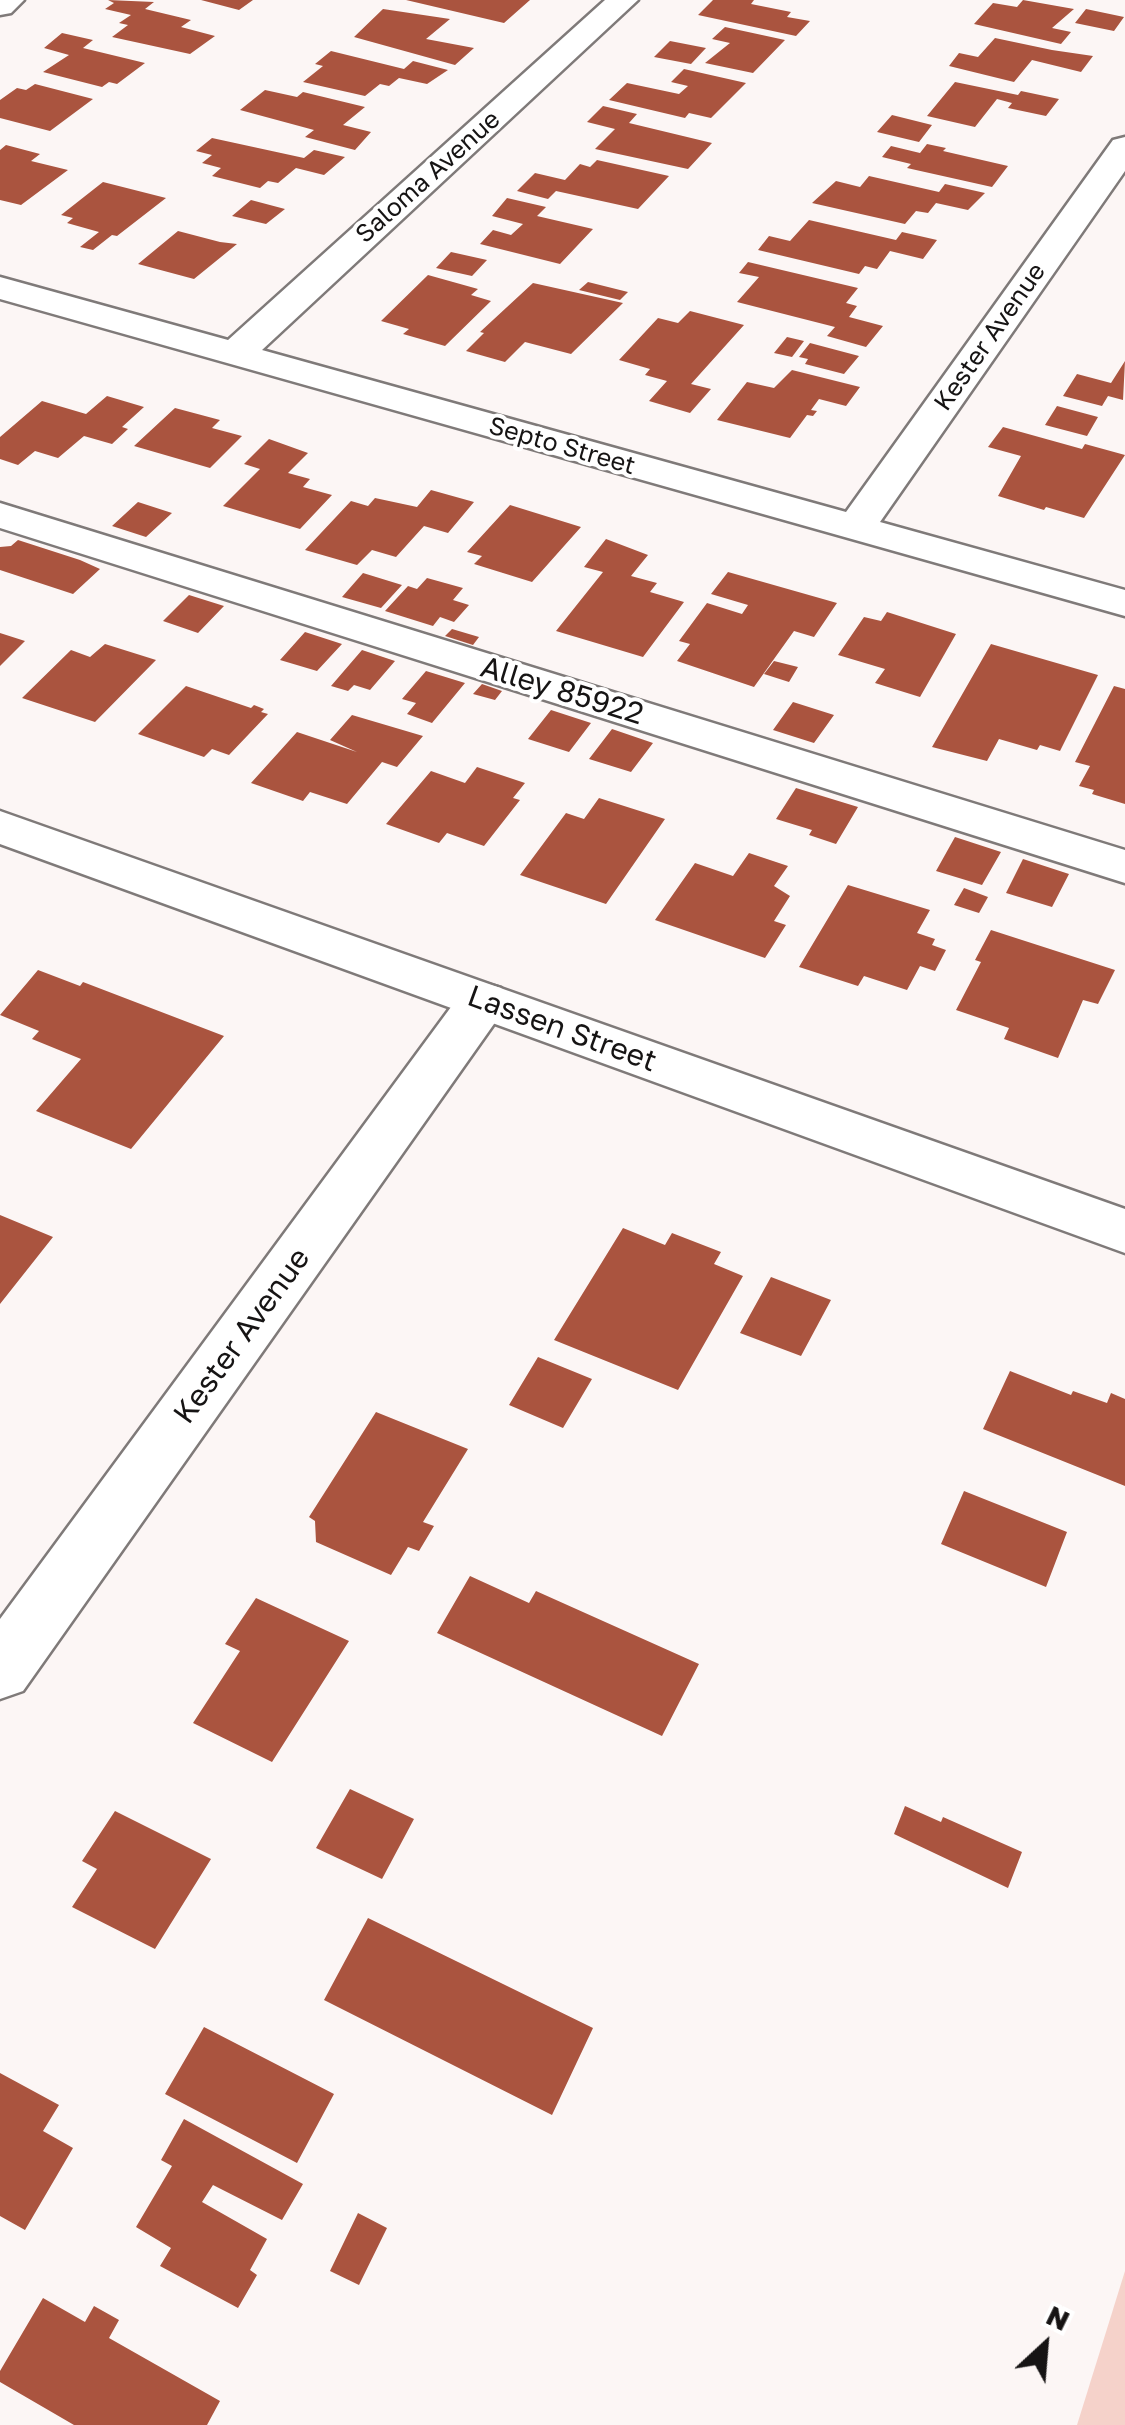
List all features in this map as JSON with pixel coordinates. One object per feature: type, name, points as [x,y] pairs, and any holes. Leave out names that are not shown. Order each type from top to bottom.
[{"type":"street","points":[[0,6],[9,0]]},
{"type":"street","name":"Saloma Avenue","points":[[234,354],[623,0]]},
{"type":"street","name":"Kester Avenue","points":[[856,527],[1125,148]]},
{"type":"street","name":"Septo Street","points":[[0,288],[1125,602]]},
{"type":"street","name":"Alley 85922","points":[[0,515],[1125,867]]},
{"type":"street","name":"Lassen Street","points":[[0,827],[1125,1230]]},
{"type":"street","name":"Kester Avenue","points":[[0,1670],[483,1001]]},
{"type":"shaded area","points":[[1125,2271],[1125,2425],[1077,2425]]},
{"type":"building","points":[[108,0],[154,2],[145,9],[191,20],[181,27],[215,36],[190,54],[112,37],[128,25],[119,23],[131,15],[105,9],[114,3]]},
{"type":"building","points":[[201,0],[253,0],[239,10]]},
{"type":"building","points":[[406,0],[530,0],[504,23]]},
{"type":"building","points":[[713,0],[754,0],[751,4],[791,12],[787,17],[810,21],[796,36],[698,15]]},
{"type":"building","points":[[1023,0],[1074,9],[1052,28],[1071,32],[1061,44],[974,24],[993,3],[1017,7]]},
{"type":"building","points":[[383,9],[450,19],[426,39],[474,48],[455,65],[354,37]]},
{"type":"building","points":[[1086,9],[1124,17],[1114,31],[1075,23]]},
{"type":"building","points":[[725,27],[785,40],[753,73],[705,63],[730,43],[712,39]]},
{"type":"building","points":[[62,33],[93,40],[83,48],[145,63],[117,84],[109,82],[102,87],[43,72],[69,55],[44,48]]},
{"type":"building","points":[[995,38],[1093,56],[1081,72],[1032,60],[1014,82],[949,66],[959,53],[978,57]]},
{"type":"building","points":[[670,41],[706,48],[691,64],[654,57]]},
{"type":"building","points":[[331,51],[404,69],[413,61],[448,70],[427,84],[399,78],[389,86],[380,84],[365,96],[303,82],[323,66],[315,64]]},
{"type":"building","points":[[684,69],[746,83],[711,118],[689,113],[685,118],[609,100],[627,83],[679,94],[688,86],[671,82]]},
{"type":"building","points":[[955,82],[1059,99],[1046,116],[1008,108],[1012,103],[997,99],[975,127],[927,116]]},
{"type":"building","points":[[35,84],[93,99],[50,131],[0,118],[0,100],[17,88],[26,90]]},
{"type":"building","points":[[265,90],[297,97],[303,92],[365,107],[343,125],[371,132],[355,150],[305,137],[314,130],[240,110]]},
{"type":"building","points":[[603,106],[637,114],[629,123],[712,143],[688,169],[595,149],[615,129],[587,122]]},
{"type":"building","points":[[892,115],[932,125],[919,142],[877,132]]},
{"type":"building","points":[[212,138],[304,158],[314,150],[345,157],[324,175],[296,168],[278,183],[268,181],[260,188],[212,176],[221,168],[202,163],[212,155],[196,151]]},
{"type":"building","points":[[927,144],[1008,166],[992,187],[907,168],[911,164],[882,157],[891,146],[920,153]]},
{"type":"building","points":[[6,145],[40,154],[31,161],[68,170],[21,205],[0,200],[0,150]]},
{"type":"building","points":[[597,160],[669,176],[638,209],[556,191],[548,199],[517,191],[535,173],[565,180],[580,164],[590,167]]},
{"type":"building","points":[[869,176],[939,192],[945,184],[985,193],[968,210],[936,203],[928,213],[916,211],[905,224],[812,203],[836,181],[860,187]]},
{"type":"building","points":[[103,182],[166,198],[93,250],[80,247],[99,232],[67,223],[73,218],[61,215]]},
{"type":"building","points":[[507,198],[546,207],[537,216],[593,229],[560,264],[480,244],[493,230],[511,235],[523,224],[492,216]]},
{"type":"building","points":[[251,200],[285,209],[266,224],[232,216]]},
{"type":"building","points":[[809,220],[896,240],[902,232],[937,240],[923,259],[890,251],[877,269],[865,266],[859,274],[758,250],[769,236],[790,241]]},
{"type":"building","points":[[178,231],[237,244],[194,279],[138,264]]},
{"type":"building","points":[[451,252],[487,260],[472,276],[436,268]]},
{"type":"building","points":[[748,262],[858,288],[846,303],[857,306],[849,317],[883,326],[866,347],[827,336],[835,327],[737,302],[759,277],[739,273]]},
{"type":"building","points":[[428,275],[478,289],[471,295],[491,301],[445,346],[403,334],[409,329],[381,321]]},
{"type":"building","points":[[588,282],[628,292],[620,300],[579,290]]},
{"type":"building","points":[[533,283],[623,303],[571,354],[525,342],[505,362],[466,351],[484,333],[480,332]]},
{"type":"building","points":[[690,311],[744,325],[691,384],[711,389],[690,413],[649,401],[667,381],[645,375],[650,369],[619,360],[658,318],[678,323]]},
{"type":"building","points":[[787,337],[804,341],[792,357],[774,353]]},
{"type":"building","points":[[810,343],[859,356],[844,374],[805,364],[808,359],[799,357]]},
{"type":"building","points":[[1125,361],[1123,400],[1108,396],[1102,406],[1063,396],[1077,374],[1111,383]]},
{"type":"building","points":[[792,370],[860,387],[846,406],[819,399],[811,410],[817,411],[813,416],[807,415],[790,438],[717,420],[747,382],[774,388]]},
{"type":"building","points":[[107,396],[144,407],[122,427],[128,429],[112,444],[84,436],[58,458],[35,451],[18,465],[0,459],[0,437],[42,401],[86,414]]},
{"type":"building","points":[[1057,406],[1098,417],[1087,436],[1045,425]]},
{"type":"building","points":[[175,408],[220,420],[212,428],[242,436],[210,468],[134,446]]},
{"type":"building","points":[[1003,427],[1082,449],[1085,444],[1125,455],[1084,518],[1046,507],[1044,510],[998,496],[1021,456],[988,447]]},
{"type":"building","points":[[269,439],[308,453],[288,473],[310,479],[303,487],[332,495],[300,529],[223,506],[260,469],[244,464]]},
{"type":"building","points":[[431,490],[474,502],[448,533],[424,526],[396,557],[372,550],[357,565],[305,550],[351,501],[368,506],[375,498],[417,507]]},
{"type":"building","points":[[138,502],[172,513],[146,537],[112,526]]},
{"type":"building","points":[[510,505],[581,527],[532,582],[474,564],[482,556],[467,552]]},
{"type":"building","points":[[606,539],[648,555],[631,576],[657,583],[650,592],[684,602],[643,657],[556,631],[603,572],[584,567]]},
{"type":"building","points":[[18,540],[100,569],[73,594],[0,570],[0,547],[11,546]]},
{"type":"building","points":[[728,572],[837,603],[814,637],[794,631],[754,687],[677,661],[690,644],[679,641],[707,603],[742,614],[748,605],[711,594]]},
{"type":"building","points":[[363,573],[402,585],[381,608],[342,597]]},
{"type":"building","points":[[427,578],[463,588],[453,600],[469,605],[454,622],[440,617],[433,626],[385,611],[408,586],[417,589]]},
{"type":"building","points":[[189,595],[224,606],[198,633],[163,621]]},
{"type":"building","points":[[887,612],[956,634],[920,697],[875,683],[885,669],[838,655],[864,617],[881,621]]},
{"type":"building","points":[[452,629],[479,637],[473,645],[445,636]]},
{"type":"building","points":[[305,632],[342,644],[317,671],[280,660]]},
{"type":"building","points":[[0,633],[25,641],[0,666]]},
{"type":"building","points":[[105,644],[156,660],[95,722],[22,698],[71,650],[90,657]]},
{"type":"building","points":[[991,644],[1098,675],[1060,751],[1040,745],[1037,750],[999,739],[987,761],[932,747]]},
{"type":"building","points":[[362,650],[395,661],[370,690],[354,685],[348,691],[331,686]]},
{"type":"building","points":[[774,661],[798,667],[789,682],[764,674]]},
{"type":"building","points":[[426,671],[465,683],[432,723],[407,714],[416,703],[402,699]]},
{"type":"building","points":[[482,684],[502,691],[495,700],[473,694]]},
{"type":"building","points":[[186,686],[251,708],[254,705],[268,714],[229,755],[212,749],[204,757],[138,734]]},
{"type":"building","points":[[1114,686],[1125,689],[1125,804],[1079,786],[1090,766],[1075,762]]},
{"type":"building","points":[[793,702],[834,715],[814,743],[773,730]]},
{"type":"building","points":[[551,710],[591,723],[569,752],[528,739]]},
{"type":"building","points":[[352,715],[423,736],[397,767],[382,762],[347,804],[310,792],[303,801],[251,783],[297,732],[357,752],[330,740]]},
{"type":"building","points":[[612,729],[653,743],[631,772],[589,759]]},
{"type":"building","points":[[477,767],[525,783],[513,798],[520,800],[484,846],[447,833],[439,843],[386,824],[431,771],[465,783]]},
{"type":"building","points":[[796,788],[858,807],[836,844],[809,835],[812,830],[776,819]]},
{"type":"building","points":[[599,798],[665,819],[606,904],[520,875],[566,813],[584,819]]},
{"type":"building","points":[[955,837],[1001,852],[982,885],[936,871]]},
{"type":"building","points":[[749,853],[788,866],[774,886],[790,896],[774,921],[786,925],[765,958],[655,920],[695,863],[733,876]]},
{"type":"building","points":[[1023,859],[1069,874],[1052,907],[1006,893]]},
{"type":"building","points":[[848,885],[930,910],[917,933],[935,939],[932,945],[946,950],[935,971],[920,966],[907,990],[864,976],[858,986],[799,967]]},
{"type":"building","points":[[964,888],[988,897],[979,913],[954,905]]},
{"type":"building","points":[[991,930],[1115,970],[1098,1004],[1083,1000],[1058,1058],[1004,1039],[1009,1028],[956,1010],[981,962],[975,960]]},
{"type":"building","points":[[38,970],[80,986],[83,982],[224,1036],[131,1149],[36,1111],[81,1059],[32,1039],[39,1031],[0,1015]]},
{"type":"building","points":[[0,1215],[53,1237],[0,1304]]},
{"type":"building","points":[[623,1228],[665,1245],[672,1233],[721,1252],[714,1264],[743,1276],[678,1390],[554,1340]]},
{"type":"building","points":[[771,1277],[831,1300],[801,1356],[740,1333]]},
{"type":"building","points":[[538,1357],[592,1379],[563,1428],[509,1405]]},
{"type":"building","points":[[1010,1371],[1071,1395],[1073,1391],[1107,1403],[1111,1393],[1125,1399],[1125,1486],[983,1429]]},
{"type":"building","points":[[376,1412],[468,1449],[423,1522],[434,1526],[419,1551],[408,1547],[391,1575],[316,1542],[315,1521],[309,1517]]},
{"type":"building","points":[[964,1491],[1067,1532],[1046,1587],[941,1544]]},
{"type":"building","points":[[470,1576],[529,1603],[536,1591],[699,1664],[662,1736],[437,1633]]},
{"type":"building","points":[[256,1598],[349,1641],[272,1762],[193,1723],[240,1651],[225,1644]]},
{"type":"building","points":[[350,1789],[414,1819],[382,1879],[316,1848]]},
{"type":"building","points":[[905,1806],[941,1822],[943,1817],[1022,1852],[1008,1888],[894,1834]]},
{"type":"building","points":[[115,1811],[211,1859],[155,1949],[72,1907],[97,1869],[82,1861]]},
{"type":"building","points":[[368,1918],[593,2028],[552,2115],[324,2000]]},
{"type":"building","points":[[204,2027],[334,2094],[297,2163],[165,2094]]},
{"type":"building","points":[[0,2073],[59,2105],[43,2131],[73,2148],[25,2230],[0,2216]]},
{"type":"building","points":[[184,2119],[303,2184],[282,2220],[213,2185],[202,2202],[267,2239],[250,2270],[257,2275],[238,2308],[160,2266],[171,2248],[136,2227],[172,2166],[161,2160]]},
{"type":"building","points":[[358,2213],[387,2228],[359,2285],[330,2271]]},
{"type":"building","points":[[43,2298],[85,2322],[94,2306],[119,2320],[109,2338],[220,2401],[207,2425],[74,2425],[0,2382],[0,2371]]}]
